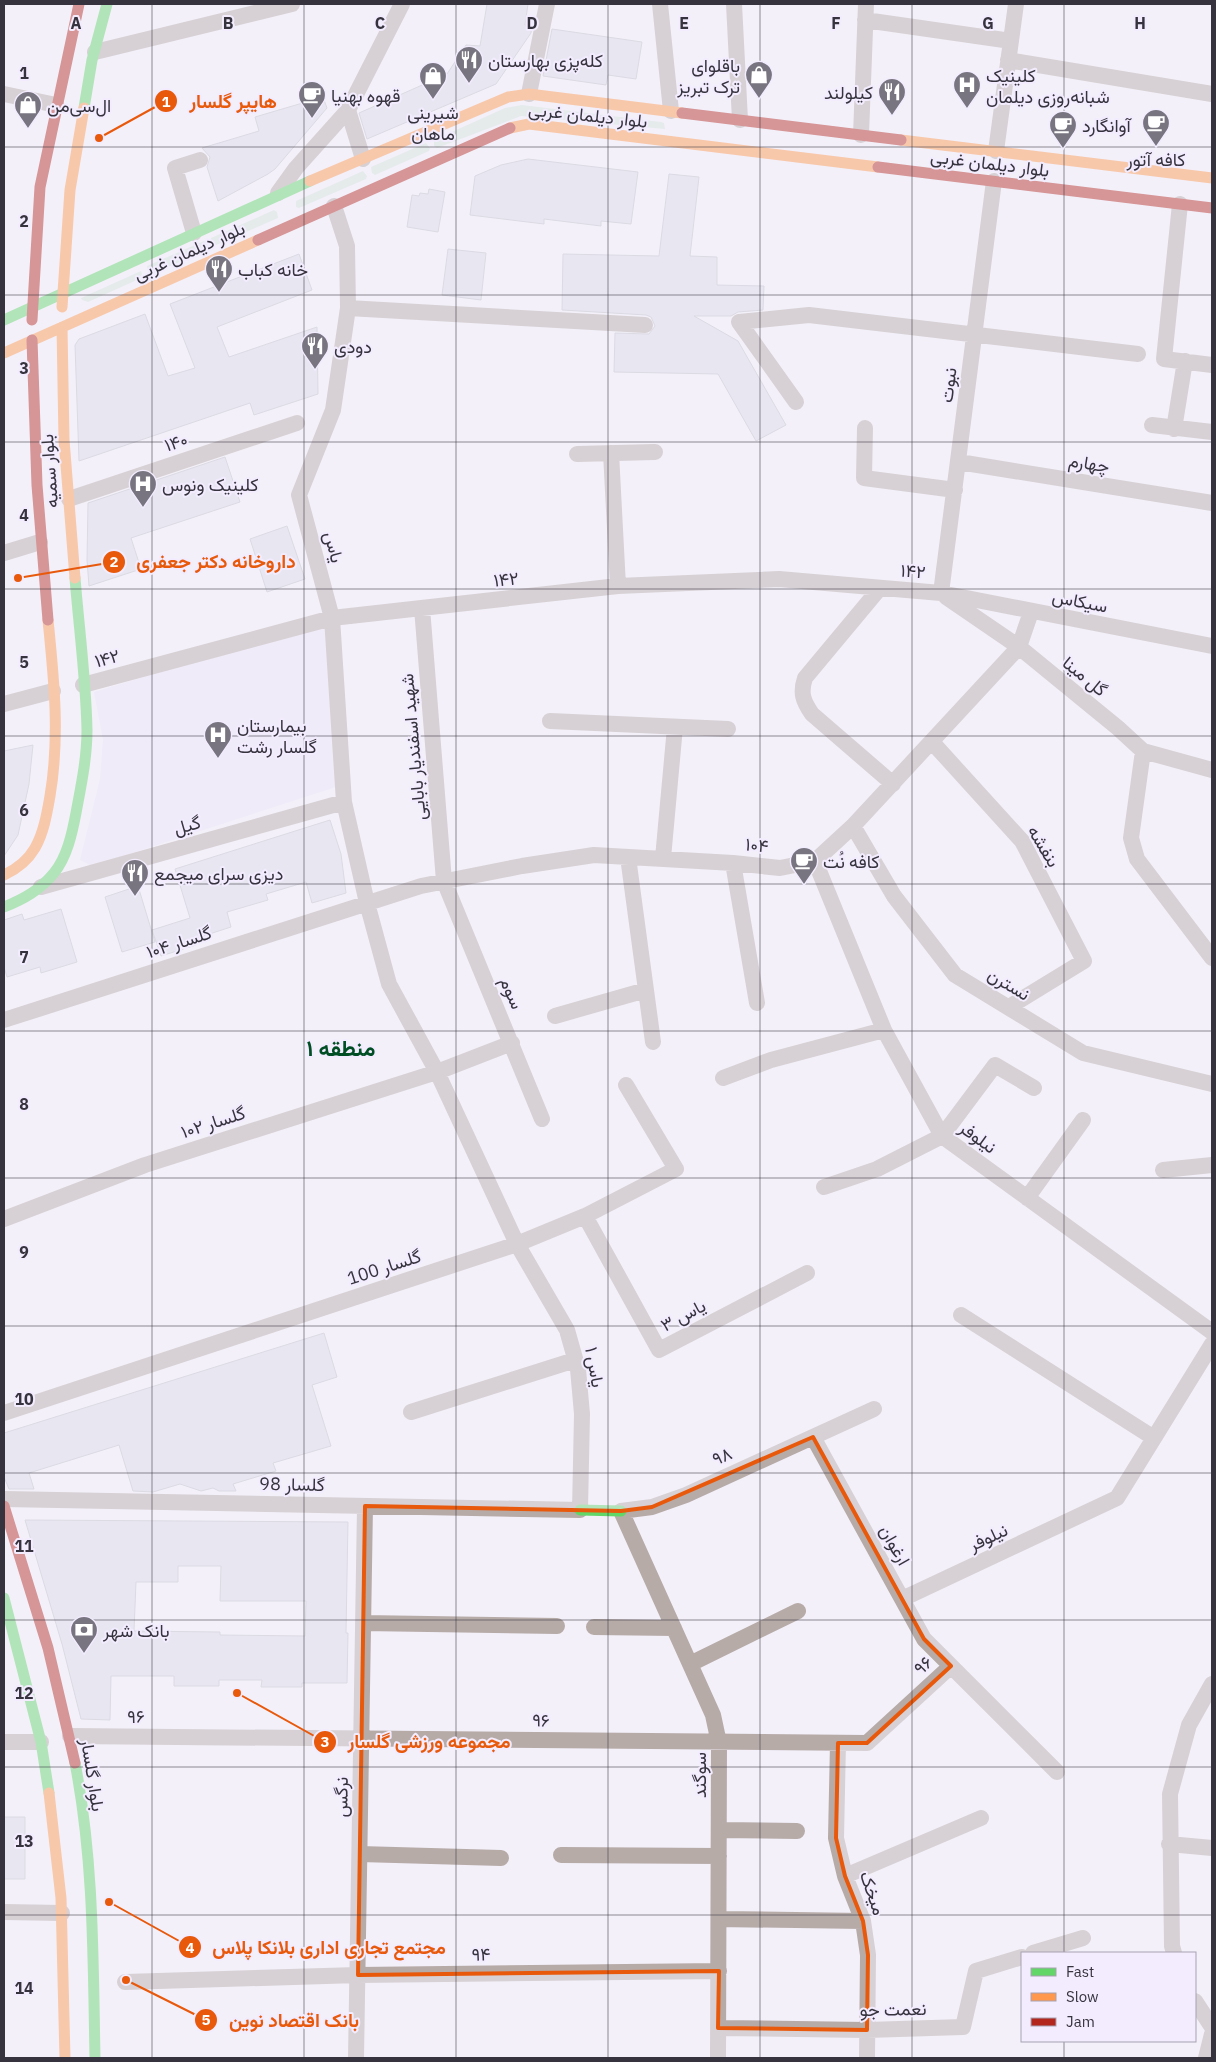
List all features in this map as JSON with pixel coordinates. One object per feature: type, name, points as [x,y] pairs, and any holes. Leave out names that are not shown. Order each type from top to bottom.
[{"type":"main road","name":"بلوار سمیه","points":[[4,907],[24,899],[41,887],[65,854],[72,835],[82,783],[87,731],[83,684],[34,441],[32,340],[32,307],[40,187],[79,4]]},
{"type":"main road","name":"بلوار سمیه","points":[[4,875],[21,865],[31,854],[38,842],[43,827],[52,779],[57,731],[54,691],[55,540],[69,498],[64,440],[62,294],[70,190],[95,52],[107,4]]},
{"type":"main road","name":"بلوار دیلمان غربی","points":[[4,320],[277,194],[508,97],[529,94],[1212,178]]},
{"type":"main road","name":"بلوار دیلمان غربی","points":[[4,352],[62,327],[287,218],[334,206],[501,132],[516,126],[529,124],[1212,208]]},
{"type":"main road","points":[[277,194],[287,218]]},
{"type":"main road","points":[[54,691],[83,684]]},
{"type":"main road","name":"بلوار گلسار","points":[[4,1506],[36,1601],[70,1736],[91,1896],[95,2058]]},
{"type":"main road","name":"۹۸","points":[[580,1510],[621,1511]]},
{"type":"main road","points":[[4,1598],[41,1742],[53,1820],[62,1913],[65,2058]]},
{"type":"street","points":[[95,52],[292,4]]},
{"type":"street","points":[[277,194],[296,168],[348,110],[402,4]]},
{"type":"street","points":[[529,94],[547,4]]},
{"type":"street","points":[[660,4],[671,111]]},
{"type":"street","points":[[734,4],[740,120]]},
{"type":"street","points":[[996,151],[1016,4]]},
{"type":"street","points":[[861,135],[865,12],[1011,41]]},
{"type":"street","points":[[1008,60],[1212,94]]},
{"type":"street","points":[[4,94],[56,105]]},
{"type":"street","points":[[348,110],[363,159]]},
{"type":"street","points":[[194,233],[175,168],[200,160]]},
{"type":"street","name":"نبوت","points":[[941,593],[994,181]]},
{"type":"street","points":[[1180,204],[1164,359],[1212,365]]},
{"type":"street","name":"یاس","points":[[334,206],[347,246],[348,308],[333,410],[300,495],[332,618],[344,802],[367,903],[389,984],[437,1072]]},
{"type":"street","points":[[348,308],[646,325]]},
{"type":"street","points":[[796,402],[739,322],[809,315],[1138,354]]},
{"type":"street","points":[[1174,429],[1184,362]]},
{"type":"street","name":"۱۴۰","points":[[69,498],[297,423]]},
{"type":"street","points":[[1152,425],[1212,432]]},
{"type":"street","points":[[865,428],[864,478],[955,490]]},
{"type":"street","points":[[577,454],[655,452]]},
{"type":"street","points":[[612,453],[618,586]]},
{"type":"street","name":"چهارم","points":[[959,462],[1212,503]]},
{"type":"street","points":[[4,553],[55,540]]},
{"type":"street","name":"۱۴۲","points":[[83,684],[332,618],[618,586],[779,579],[941,593]]},
{"type":"street","points":[[880,588],[805,678],[801,690],[804,703],[812,714],[893,784]]},
{"type":"street","name":"سیکاس","points":[[941,593],[1212,646]]},
{"type":"street","name":"گل مینا","points":[[941,593],[1019,647],[1118,728],[1142,751],[1212,770]]},
{"type":"street","name":"شهید اسفندیار بابایی","points":[[422,608],[444,881]]},
{"type":"street","points":[[815,861],[853,826],[1019,647],[1031,612]]},
{"type":"street","points":[[4,704],[54,691]]},
{"type":"street","points":[[550,721],[728,729]]},
{"type":"street","points":[[663,858],[675,727]]},
{"type":"street","name":"بنفشه","points":[[932,742],[1022,841],[1084,961],[1009,1007]]},
{"type":"street","points":[[1142,751],[1130,838],[1133,848],[1137,859],[1212,958]]},
{"type":"street","name":"گیل","points":[[41,887],[344,802]]},
{"type":"street","name":"نسترن","points":[[853,826],[894,896],[955,975],[1083,1053],[1212,1084]]},
{"type":"street","name":"۱۰۴","points":[[367,903],[421,886],[444,881],[522,866],[594,856],[663,858],[780,868],[815,861]]},
{"type":"street","points":[[628,857],[653,1042]]},
{"type":"street","name":"نیلوفر","points":[[815,861],[884,1030],[942,1136],[1212,1332]]},
{"type":"street","points":[[733,863],[757,1003]]},
{"type":"street","name":"سوم","points":[[444,881],[542,1119]]},
{"type":"street","name":"گلسار ۱۰۴","points":[[4,1020],[367,903]]},
{"type":"street","points":[[556,1016],[646,990]]},
{"type":"street","points":[[722,1078],[771,1060],[884,1030]]},
{"type":"street","name":"گلسار ۱۰۲","points":[[4,1219],[145,1165],[437,1072],[512,1043]]},
{"type":"street","points":[[824,1187],[877,1169],[942,1136],[995,1065],[1034,1088]]},
{"type":"street","name":"یاس ۱","points":[[437,1072],[517,1244],[567,1330],[575,1360],[582,1414],[580,1510]]},
{"type":"street","name":"گلسار 100","points":[[4,1413],[517,1244],[585,1216],[676,1169],[626,1085]]},
{"type":"street","points":[[1027,1198],[1083,1120]]},
{"type":"street","points":[[1163,1170],[1212,1166]]},
{"type":"street","name":"یاس ۳","points":[[585,1216],[659,1350],[807,1272]]},
{"type":"street","points":[[961,1315],[1154,1438]]},
{"type":"street","name":"نیلوفر","points":[[902,1600],[1117,1498],[1212,1344]]},
{"type":"street","points":[[411,1412],[575,1360]]},
{"type":"street","name":"۹۸","points":[[621,1511],[652,1508],[686,1495],[874,1409]]},
{"type":"street","name":"ارغوان","points":[[812,1437],[924,1639],[1057,1772]]},
{"type":"street","name":"گلسار 98","points":[[4,1499],[580,1510]]},
{"type":"street","name":"نرگس","points":[[356,2058],[364,1506]]},
{"type":"street","name":"سوگند","points":[[621,1511],[714,1715],[719,1743],[718,2058]]},
{"type":"street","points":[[690,1664],[798,1611]]},
{"type":"street","points":[[363,1623],[557,1626]]},
{"type":"street","points":[[594,1627],[674,1628]]},
{"type":"street","name":"۹۶","points":[[70,1736],[867,1743],[951,1666]]},
{"type":"street","points":[[1174,1952],[1169,1844],[1170,1794],[1189,1725],[1212,1684]]},
{"type":"street","points":[[4,1742],[41,1742]]},
{"type":"street","name":"میخک","points":[[838,1743],[836,1838],[845,1876],[863,1921],[868,1955],[867,2058]]},
{"type":"street","points":[[845,1876],[980,1818]]},
{"type":"street","points":[[719,1830],[797,1831]]},
{"type":"street","points":[[1169,1844],[1212,1848]]},
{"type":"street","points":[[360,1854],[501,1858]]},
{"type":"street","points":[[561,1855],[719,1856]]},
{"type":"street","points":[[4,1912],[62,1913]]},
{"type":"street","points":[[719,1919],[863,1921]]},
{"type":"street","points":[[1036,1952],[1083,1938]]},
{"type":"street","name":"نعمت جو","points":[[718,2028],[868,2030],[962,2027],[976,1971],[1021,1957]]},
{"type":"street","name":"۹۴","points":[[125,1982],[358,1975],[719,1971]]},
{"type":"street","points":[[1196,2003],[1212,2027]]},
{"type":"street","points":[[1206,2058],[1212,2034]]},
{"type":"highlighted area","points":[[813,1437],[924,1639],[951,1666],[867,1743],[838,1743],[836,1838],[845,1876],[863,1921],[868,1955],[867,2030],[718,2028],[719,1971],[358,1975],[365,1506],[621,1511],[652,1507]]},
{"type":"shaded area","points":[[522,105],[661,122],[664,123],[665,129],[521,116],[437,148],[434,146],[434,140],[505,108]]},
{"type":"shaded area","points":[[426,143],[430,148],[429,151],[375,175],[372,173],[371,167]]},
{"type":"shaded area","points":[[363,171],[367,176],[366,179],[299,208],[296,207],[296,201]]},
{"type":"shaded area","points":[[274,210],[277,212],[278,218],[214,246],[211,244],[211,238]]},
{"type":"shaded area","points":[[204,241],[208,245],[205,251],[154,273],[148,272],[147,266]]},
{"type":"shaded area","points":[[141,271],[142,274],[139,279],[88,302],[81,298]]},
{"type":"shaded area","name":"بیمارستان گلسار رشت","points":[[326,622],[336,787],[92,866],[80,860],[100,779],[103,740],[94,692]]},
{"type":"building","points":[[487,4],[528,4],[525,25],[532,26],[531,33],[496,84],[367,139],[359,113],[447,74],[466,45],[480,46]]},
{"type":"building","points":[[552,29],[642,42],[636,79],[608,75],[606,85],[543,76]]},
{"type":"building","points":[[323,97],[327,108],[275,169],[218,201],[207,167],[210,157],[202,148],[259,131],[255,117]]},
{"type":"building","points":[[528,159],[638,172],[631,224],[601,221],[601,226],[544,219],[544,224],[470,215],[475,176],[501,165]]},
{"type":"building","points":[[669,174],[699,177],[690,256],[717,257],[717,285],[764,286],[763,310],[738,312],[731,316],[694,316],[738,341],[786,425],[756,441],[718,374],[614,372],[615,333],[649,334],[655,326],[651,317],[646,315],[562,310],[563,254],[659,256]]},
{"type":"building","points":[[429,189],[445,192],[438,232],[407,227],[412,195],[428,194]]},
{"type":"building","points":[[448,249],[486,253],[481,300],[442,295]]},
{"type":"building","points":[[299,254],[312,290],[217,327],[229,357],[317,327],[318,394],[254,415],[250,403],[79,461],[75,345],[79,339],[145,314],[168,376],[195,368],[170,304]]},
{"type":"building","points":[[225,457],[240,502],[131,538],[141,569],[89,586],[87,560],[88,503]]},
{"type":"building","points":[[287,526],[305,579],[267,592],[250,539]]},
{"type":"building","points":[[33,745],[29,784],[18,835],[4,856],[4,751]]},
{"type":"building","points":[[330,820],[341,854],[346,893],[312,903],[306,882],[266,894],[268,900],[227,912],[231,927],[194,939],[196,945],[161,956],[152,930],[190,918],[175,869]]},
{"type":"building","points":[[138,886],[155,942],[122,952],[105,897]]},
{"type":"building","points":[[61,909],[77,962],[41,973],[40,967],[7,977],[4,967],[4,920],[22,914],[24,920]]},
{"type":"building","points":[[324,1333],[337,1377],[312,1385],[331,1446],[273,1463],[276,1471],[233,1484],[236,1491],[219,1491],[213,1488],[201,1491],[180,1484],[153,1492],[133,1491],[119,1445],[29,1473],[34,1489],[9,1489],[4,1477],[4,1433]]},
{"type":"building","points":[[25,1520],[348,1522],[347,1683],[302,1683],[302,1687],[261,1687],[262,1680],[219,1680],[219,1686],[174,1686],[174,1676],[111,1676],[110,1720],[81,1719],[62,1644]],"holes":[[[178,1566],[221,1566],[220,1601],[306,1601],[305,1636],[220,1635],[220,1632],[134,1631],[136,1582],[178,1582]]]},
{"type":"building","points":[[4,1817],[25,1817],[25,1879],[4,1879]]},
{"type":"traffic: fast","points":[[84,108],[92,60],[107,4]]},
{"type":"traffic: fast","points":[[4,320],[310,181]]},
{"type":"traffic: fast","points":[[4,907],[31,893],[54,873],[66,853],[71,837],[82,782],[87,740],[84,673],[75,578]]},
{"type":"traffic: fast","points":[[580,1510],[621,1511]]},
{"type":"traffic: fast","points":[[4,1598],[41,1742],[49,1793]]},
{"type":"traffic: fast","points":[[75,1763],[86,1836],[89,1873],[93,1947],[95,2058]]},
{"type":"traffic: slow","points":[[310,181],[508,97],[529,94],[682,113]]},
{"type":"traffic: slow","points":[[62,307],[70,190],[84,108]]},
{"type":"traffic: slow","points":[[510,128],[529,124],[878,167]]},
{"type":"traffic: slow","points":[[901,140],[1212,178]]},
{"type":"traffic: slow","points":[[4,353],[258,240]]},
{"type":"traffic: slow","points":[[62,327],[64,440],[75,578]]},
{"type":"traffic: slow","points":[[4,875],[22,864],[35,848],[43,829],[50,796],[55,752],[55,730],[54,686],[48,620]]},
{"type":"traffic: slow","points":[[49,1793],[61,1898],[65,2058]]},
{"type":"traffic: jam","points":[[32,320],[40,187],[79,4]]},
{"type":"traffic: jam","points":[[682,113],[901,140]]},
{"type":"traffic: jam","points":[[258,240],[510,128]]},
{"type":"traffic: jam","points":[[878,167],[1212,208]]},
{"type":"traffic: jam","points":[[32,340],[37,485],[48,620]]},
{"type":"traffic: jam","points":[[4,1506],[48,1648],[75,1763]]},
{"type":"place","name":"کله‌پزی بهارستان","points":[[469,84]]},
{"type":"place","name":"باقلوای ترک تبریز","points":[[759,99]]},
{"type":"place","name":"شیرینی ماهان","points":[[433,100]]},
{"type":"place","name":"کلینیک شبانه‌روزی دیلمان","points":[[967,109]]},
{"type":"place","name":"کیلولند","points":[[892,116]]},
{"type":"place","name":"قهوه بهنیا","points":[[312,119]]},
{"type":"place","name":"ال‌سی‌من","points":[[28,129]]},
{"type":"place","name":"هایپر گلسار","points":[[99,138]]},
{"type":"place","name":"کافه آتور","points":[[1156,147]]},
{"type":"place","name":"آوانگارد","points":[[1063,149]]},
{"type":"place","name":"خانه کباب","points":[[219,293]]},
{"type":"place","name":"دودی","points":[[315,370]]},
{"type":"place","name":"کلینیک ونوس","points":[[143,508]]},
{"type":"place","name":"داروخانه دکتر جعفری","points":[[18,578]]},
{"type":"place","name":"بیمارستان گلسار رشت","points":[[218,759]]},
{"type":"place","name":"کافه نُت","points":[[804,885]]},
{"type":"place","name":"دیزی سرای میجمع","points":[[135,897]]},
{"type":"place","name":"بانک شهر","points":[[84,1654]]},
{"type":"place","name":"مجموعه ورزشی گلسار","points":[[237,1693]]},
{"type":"place","name":"مجتمع تجاری اداری بلانکا پلاس","points":[[109,1902]]},
{"type":"place","name":"بانک اقتصاد نوین","points":[[126,1980]]},
{"type":"district","name":"منطقه ۱","points":[[341,1047]]}]
